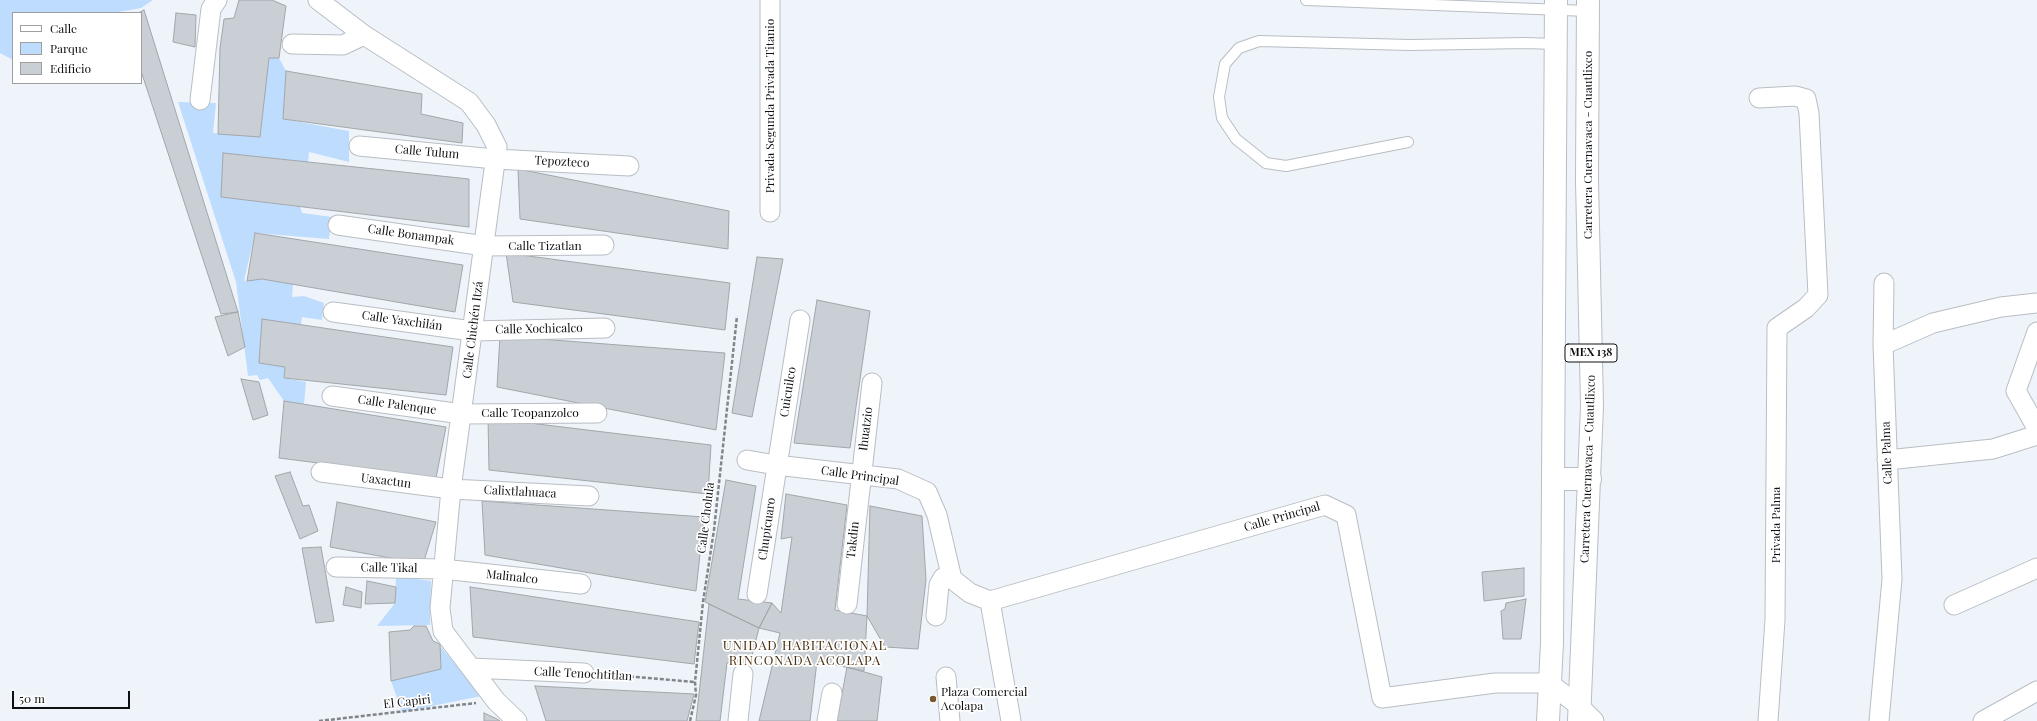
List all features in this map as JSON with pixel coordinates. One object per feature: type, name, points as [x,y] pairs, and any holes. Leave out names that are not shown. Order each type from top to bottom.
[{"type":"main road","name":"MEX 138","points":[[1548,721],[1552,643],[1555,5]]},
{"type":"main road","name":"Carretera Cuernavaca - Cuautlixco","points":[[1578,713],[1590,478],[1592,406],[1587,181],[1588,5]]},
{"type":"main road","points":[[1552,479],[1590,478]]},
{"type":"street","points":[[200,100],[211,9],[217,0]]},
{"type":"street","name":"Calle Chichén Itzá","points":[[318,0],[364,35],[469,102],[486,125],[497,147],[452,489],[451,511],[443,569],[440,608],[443,631],[496,701],[517,721]]},
{"type":"street","name":"Privada Segunda Privada Titanio","points":[[770,0],[770,212]]},
{"type":"street","points":[[292,44],[343,45],[364,35]]},
{"type":"street","name":"Privada Palma","points":[[1759,98],[1795,96],[1806,99],[1809,113],[1818,295],[1806,308],[1776,328],[1775,620],[1768,721]]},
{"type":"street","name":"Calle Tulum","points":[[359,146],[495,159]]},
{"type":"street","name":"Tepozteco","points":[[495,159],[629,166]]},
{"type":"street","name":"Calle Bonampak","points":[[338,225],[485,246]]},
{"type":"street","name":"Calle Tizatlan","points":[[485,246],[604,245]]},
{"type":"street","points":[[1884,283],[1883,345],[1933,323],[2001,307],[2037,303]]},
{"type":"street","name":"Calle Yaxchilán","points":[[333,312],[472,331]]},
{"type":"street","name":"Cuicuilco","points":[[776,465],[800,320]]},
{"type":"street","name":"Calle Xochicalco","points":[[472,331],[606,328]]},
{"type":"street","points":[[2037,332],[2016,391],[2037,428]]},
{"type":"street","name":"Calle Palma","points":[[1878,721],[1892,579],[1883,345]]},
{"type":"street","name":"Ihuatzio","points":[[860,475],[872,383]]},
{"type":"street","name":"Calle Palenque","points":[[332,396],[462,414]]},
{"type":"street","name":"Calle Teopanzolco","points":[[462,414],[597,413]]},
{"type":"street","points":[[1887,460],[1993,449],[2037,435]]},
{"type":"street","name":"Calle Principal","points":[[747,460],[776,465],[898,479],[927,492],[937,515],[952,578]]},
{"type":"street","name":"Chupícuaro","points":[[757,594],[776,465]]},
{"type":"street","name":"Uaxactun","points":[[322,472],[452,489]]},
{"type":"street","name":"Takdin","points":[[847,604],[860,475]]},
{"type":"street","name":"Calixtlahuaca","points":[[452,489],[589,496]]},
{"type":"street","name":"Calle Principal","points":[[990,601],[1325,505],[1346,515],[1382,698],[1495,683],[1549,683]]},
{"type":"street","name":"Calle Tikal","points":[[336,568],[443,569]]},
{"type":"street","points":[[1954,605],[2037,568]]},
{"type":"street","name":"Malinalco","points":[[443,569],[581,584]]},
{"type":"street","points":[[936,616],[938,585],[943,578],[952,578],[970,593],[990,601],[1011,721]]},
{"type":"street","name":"Calle Tenochtitlan","points":[[471,668],[584,673]]},
{"type":"street","points":[[738,721],[743,674]]},
{"type":"street","points":[[946,677],[950,721]]},
{"type":"street","points":[[1549,683],[1578,713],[1594,721]]},
{"type":"street","points":[[1983,721],[2037,691]]},
{"type":"street","points":[[827,721],[832,693]]},
{"type":"lane","points":[[1306,0],[1588,5]]},
{"type":"lane","points":[[1408,142],[1286,166],[1266,163],[1236,139],[1222,118],[1220,97],[1225,64],[1239,48],[1259,41],[1410,45],[1525,43],[1556,44]]},
{"type":"path","name":"Calle Cholula","points":[[690,721],[696,695],[695,682],[703,602],[714,530],[737,316]]},
{"type":"path","name":"Calle Tenochtitlan","points":[[584,673],[695,682]]},
{"type":"path","name":"El Capiri","points":[[319,721],[496,701]]},
{"type":"green space","points":[[0,0],[153,0],[141,8],[119,12],[12,12],[12,59],[0,53]]},
{"type":"green space","points":[[269,58],[279,58],[286,71],[283,119],[349,131],[349,162],[309,152],[308,162],[223,153],[221,197],[300,207],[302,213],[332,217],[329,239],[255,233],[244,281],[262,279],[293,284],[292,297],[304,296],[324,303],[322,320],[302,317],[301,325],[262,319],[259,363],[285,367],[284,378],[306,382],[304,404],[284,401],[268,378],[260,380],[257,375],[248,376],[236,282],[178,102],[216,103],[213,133],[260,137]]},
{"type":"green space","points":[[396,576],[431,581],[430,625],[377,626],[395,603]]},
{"type":"green space","points":[[440,646],[482,696],[402,712],[391,681],[441,669]]},
{"type":"building","points":[[239,0],[272,0],[286,6],[279,58],[269,58],[260,137],[218,134],[220,48],[224,19],[234,18]]},
{"type":"building","points":[[144,10],[238,312],[221,314],[142,74],[142,12],[140,12]]},
{"type":"building","points":[[176,13],[196,15],[195,47],[173,42]]},
{"type":"building","points":[[286,71],[422,94],[421,114],[463,123],[462,143],[283,119]]},
{"type":"building","points":[[223,153],[469,179],[469,227],[221,197]]},
{"type":"building","points":[[518,169],[729,211],[728,249],[520,219]]},
{"type":"building","points":[[255,233],[463,265],[455,312],[262,279],[247,281]]},
{"type":"building","points":[[506,253],[730,283],[725,330],[513,302]]},
{"type":"building","points":[[757,257],[783,259],[752,417],[732,413]]},
{"type":"building","points":[[817,300],[870,311],[850,448],[794,443]]},
{"type":"building","points":[[238,312],[245,347],[228,356],[215,317]]},
{"type":"building","points":[[262,319],[453,347],[446,395],[284,378],[285,367],[259,363]]},
{"type":"building","points":[[500,336],[725,353],[716,430],[497,387]]},
{"type":"building","points":[[241,379],[259,382],[268,415],[253,420]]},
{"type":"building","points":[[284,401],[446,427],[436,478],[279,458]]},
{"type":"building","points":[[488,418],[711,445],[708,494],[489,470]]},
{"type":"building","points":[[290,472],[303,506],[309,505],[318,531],[300,539],[275,476]]},
{"type":"building","points":[[726,480],[756,486],[738,599],[772,603],[759,628],[705,602]]},
{"type":"building","points":[[786,494],[847,505],[835,610],[867,616],[864,671],[817,661],[810,721],[759,721],[780,633],[759,628],[772,603],[781,613],[792,537],[781,539]]},
{"type":"building","points":[[482,501],[704,517],[696,591],[485,555]]},
{"type":"building","points":[[337,502],[436,522],[423,564],[330,547]]},
{"type":"building","points":[[870,506],[922,516],[926,580],[918,649],[885,647],[867,616]]},
{"type":"building","points":[[321,547],[334,621],[316,623],[302,548]]},
{"type":"building","points":[[1524,568],[1524,596],[1484,601],[1482,572]]},
{"type":"building","points":[[367,581],[396,587],[395,603],[365,604]]},
{"type":"building","points":[[346,587],[362,592],[361,608],[343,605]]},
{"type":"building","points":[[470,587],[699,622],[694,664],[473,637]]},
{"type":"building","points":[[1526,599],[1521,639],[1503,639],[1501,611],[1505,609],[1506,603]]},
{"type":"building","points":[[709,604],[759,628],[750,664],[727,663],[720,721],[696,721]]},
{"type":"building","points":[[414,626],[426,626],[433,641],[440,644],[441,669],[391,681],[389,632],[410,630]]},
{"type":"building","points":[[847,667],[882,677],[877,721],[837,721]]},
{"type":"building","points":[[535,686],[694,694],[687,721],[546,721]]},
{"type":"building","points":[[484,713],[497,719],[500,721],[484,721]]},
{"type":"place","name":"Plaza Comercial Acolapa","points":[[933,699]]},
{"type":"district","name":"UNIDAD HABITACIONAL RINCONADA ACOLAPA","points":[[805,654]]}]
